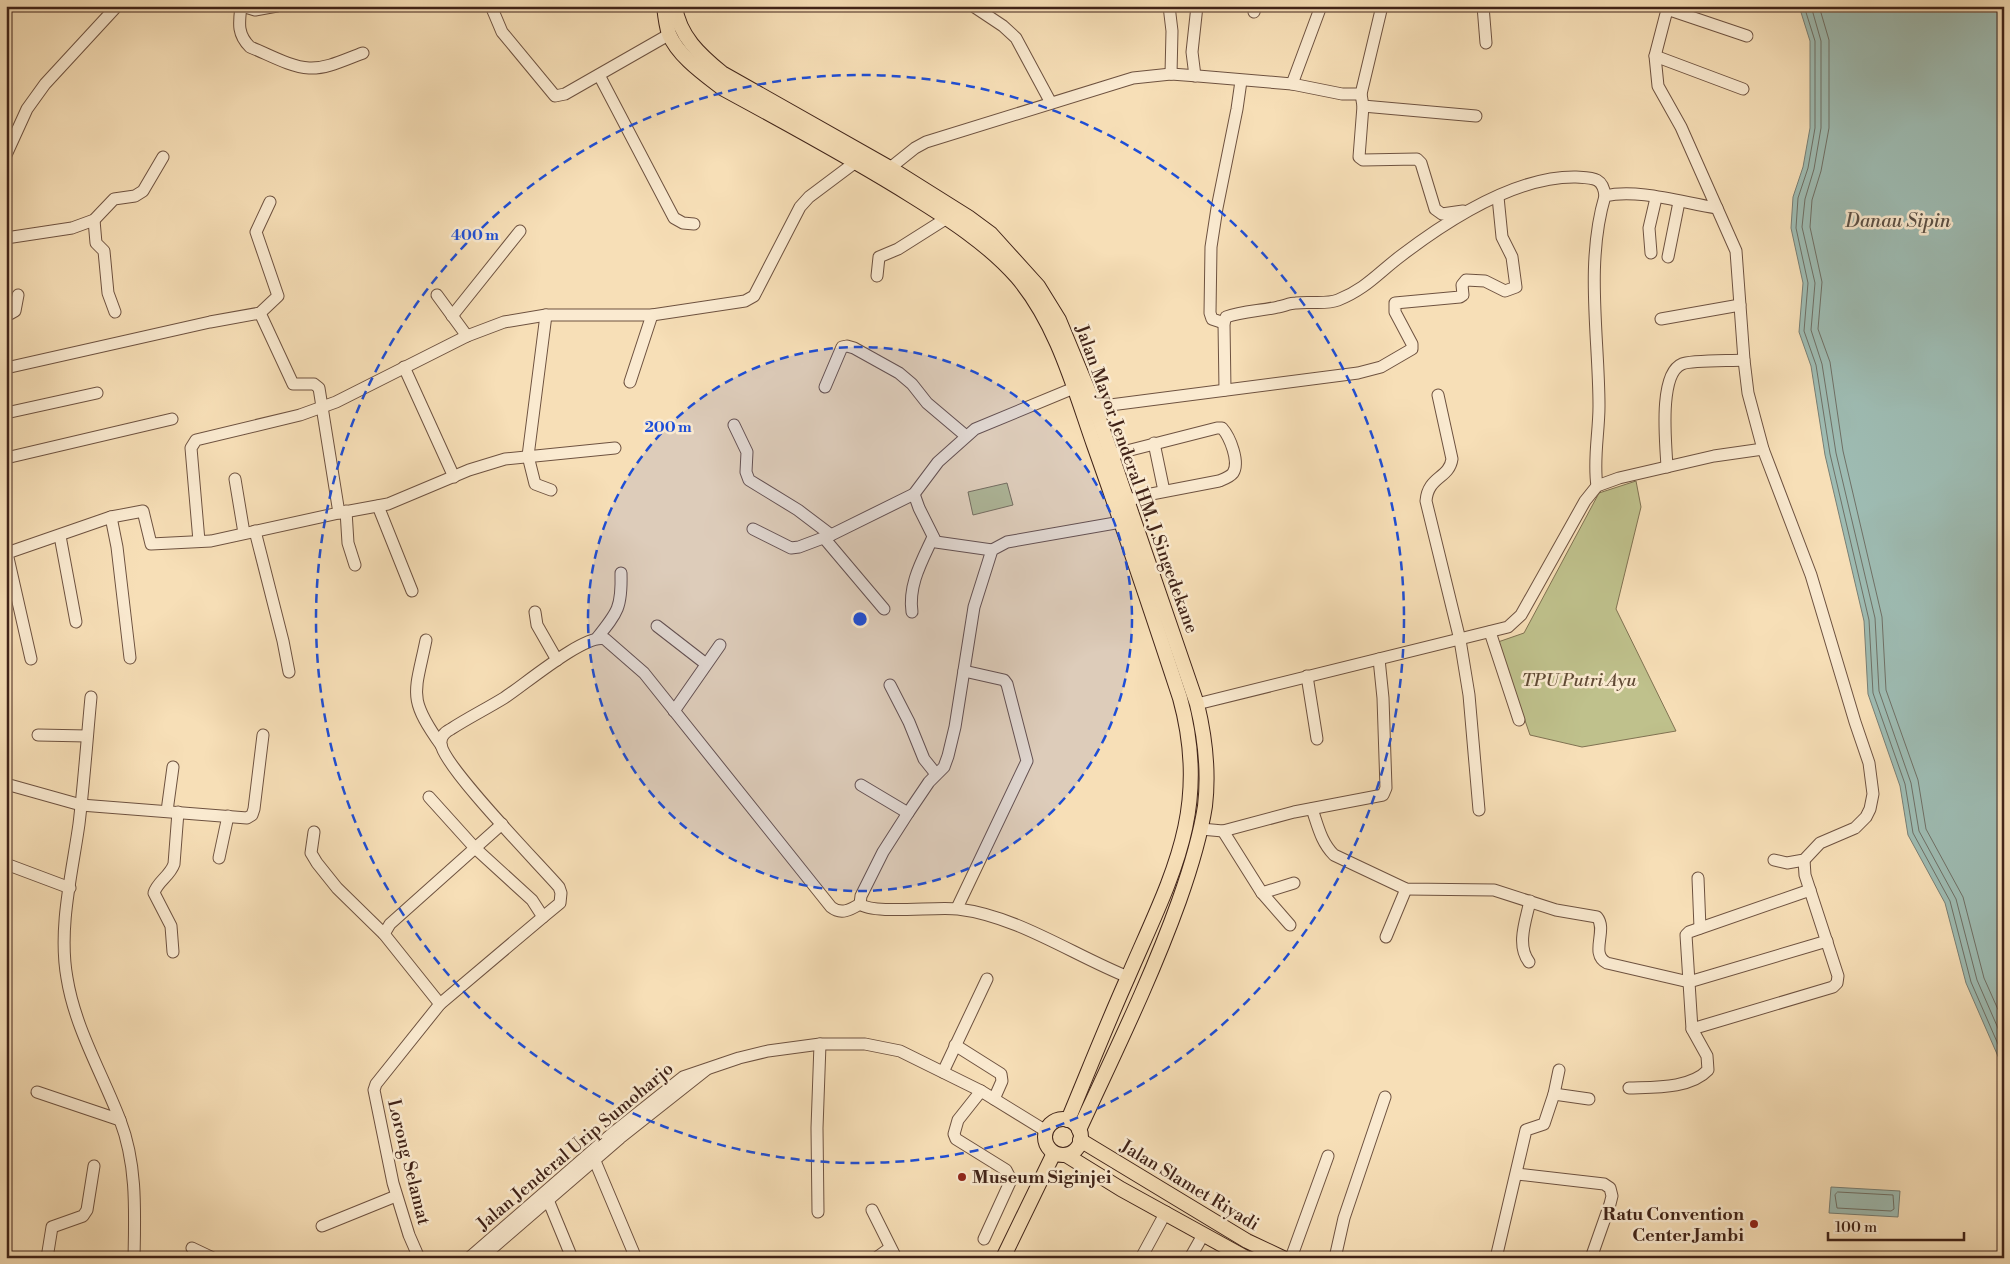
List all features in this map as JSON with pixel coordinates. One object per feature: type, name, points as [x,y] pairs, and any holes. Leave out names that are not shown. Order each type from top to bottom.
[{"type":"main road","name":"Jalan Mayor Jenderal HM. J.Singedekane","points":[[664,6],[670,34],[681,51],[704,74],[722,88],[857,162],[947,218],[982,244],[1016,276],[1034,300],[1048,325],[1074,388],[1121,522],[1150,585],[1164,605],[1197,704],[1204,736],[1206,767],[1205,804],[1184,885],[1150,976],[1080,1135]]},
{"type":"main road","name":"Jalan Mayor Jenderal HM. J.Singedekane","points":[[675,6],[686,38],[706,60],[722,73],[890,168],[968,217],[991,234],[1011,254],[1050,303],[1095,407],[1128,501],[1150,585],[1151,610],[1187,724],[1192,785],[1180,852],[1068,1120]]},
{"type":"main road","points":[[1151,610],[1164,605]]},
{"type":"main road","points":[[1003,1258],[1060,1154],[1076,1150],[1080,1135],[1068,1120],[1055,1121],[1046,1131],[1045,1142],[1060,1154]]},
{"type":"main road","name":"Jalan Slamet Riyadi","points":[[1080,1135],[1246,1241],[1283,1258]]},
{"type":"main road","name":"Jalan Slamet Riyadi","points":[[1060,1154],[1242,1256]]},
{"type":"main road","points":[[1242,1256],[1246,1241]]},
{"type":"street","points":[[6,155],[28,109],[45,84],[117,6]]},
{"type":"street","points":[[277,6],[255,10],[242,6],[238,30],[245,42],[250,46],[283,60],[312,68],[327,66],[362,53]]},
{"type":"street","points":[[491,6],[502,32],[555,96],[565,94],[670,34]]},
{"type":"street","points":[[973,6],[1003,26],[1016,38],[1051,103]]},
{"type":"street","points":[[1169,6],[1172,32],[1171,74]]},
{"type":"street","points":[[1195,76],[1192,52],[1196,6]]},
{"type":"street","points":[[1292,84],[1321,6]]},
{"type":"street","points":[[1382,6],[1362,100],[1359,157],[1363,160],[1417,159],[1421,163],[1430,194],[1439,213],[1465,211]]},
{"type":"street","points":[[1483,6],[1486,43]]},
{"type":"street","points":[[1747,36],[1667,7],[1655,56],[1658,86],[1681,127],[1736,251],[1748,393],[1763,450],[1811,575],[1854,722],[1869,763],[1873,794],[1870,810],[1855,828],[1820,843],[1804,860],[1787,863],[1774,860]]},
{"type":"street","points":[[1655,56],[1743,89]]},
{"type":"street","points":[[890,168],[915,148],[926,142],[1133,78],[1171,74],[1292,84],[1362,100],[1476,116]]},
{"type":"street","points":[[599,75],[674,218],[678,221],[694,224]]},
{"type":"street","points":[[1224,323],[1212,319],[1210,312],[1211,247],[1241,81]]},
{"type":"street","points":[[6,238],[72,228],[94,220],[114,199],[135,196],[142,192],[163,157]]},
{"type":"street","points":[[199,542],[191,448],[193,442],[216,434],[300,415],[323,407],[466,336],[504,322],[546,315],[652,315],[735,303],[754,296],[800,207],[809,197],[857,162]]},
{"type":"street","points":[[1225,390],[1224,323],[1226,317],[1294,303],[1331,302],[1352,294],[1374,280],[1407,251],[1465,211],[1526,186],[1567,177],[1598,179],[1603,184],[1606,196],[1595,252],[1599,359],[1599,421],[1595,474],[1597,486]]},
{"type":"street","points":[[1606,196],[1617,193],[1717,208]]},
{"type":"street","points":[[1095,407],[1358,373],[1381,367],[1412,349],[1412,344],[1395,312],[1395,303],[1460,298],[1463,295],[1462,285],[1466,280],[1485,281],[1505,291],[1516,287],[1512,257],[1502,238],[1498,197]]},
{"type":"street","points":[[1651,253],[1649,228],[1656,198]]},
{"type":"street","points":[[6,368],[260,313],[278,296],[256,232],[270,202]]},
{"type":"street","points":[[1668,257],[1679,202]]},
{"type":"street","points":[[877,276],[879,257],[898,249],[947,218]]},
{"type":"street","points":[[94,220],[96,243],[104,251],[108,293],[115,312]]},
{"type":"street","points":[[452,316],[520,230]]},
{"type":"street","points":[[6,316],[15,311],[18,295]]},
{"type":"street","points":[[437,295],[466,336]]},
{"type":"street","points":[[1660,319],[1740,305]]},
{"type":"street","points":[[260,313],[292,383],[294,385],[317,386],[323,407],[348,543],[355,565]]},
{"type":"street","points":[[546,315],[528,456],[535,484],[550,490]]},
{"type":"street","points":[[630,382],[652,315]]},
{"type":"street","points":[[825,387],[842,347],[854,348],[899,373],[912,384],[927,403],[966,436]]},
{"type":"street","points":[[1667,467],[1666,404],[1670,380],[1674,370],[1682,364],[1744,360]]},
{"type":"street","points":[[404,367],[454,477]]},
{"type":"street","points":[[753,529],[791,548],[827,536],[914,494],[938,462],[966,436],[985,424],[1074,388]]},
{"type":"street","points":[[6,413],[97,393]]},
{"type":"street","points":[[1438,395],[1452,459],[1448,469],[1429,486],[1426,501],[1460,640],[1469,695],[1479,810]]},
{"type":"street","points":[[6,458],[172,419]]},
{"type":"street","points":[[734,425],[747,452],[746,472],[750,480],[798,510],[827,536],[884,609]]},
{"type":"street","points":[[1111,455],[1222,428],[1227,436],[1236,462],[1234,471],[1230,476],[1219,481],[1141,496],[1128,501]]},
{"type":"street","points":[[1154,443],[1164,491]]},
{"type":"street","points":[[31,659],[10,584],[7,551],[60,536],[111,517],[143,511],[151,544],[199,542],[388,504],[454,477],[505,459],[615,448]]},
{"type":"street","points":[[1197,704],[1460,640],[1515,623],[1585,501],[1597,486],[1714,456],[1763,450]]},
{"type":"street","points":[[235,479],[249,532],[283,641],[289,672]]},
{"type":"street","points":[[914,494],[933,537],[941,544],[992,550],[1007,542],[1121,522]]},
{"type":"street","points":[[378,506],[412,591]]},
{"type":"street","points":[[111,517],[117,547],[130,658]]},
{"type":"street","points":[[60,536],[76,622]]},
{"type":"street","points":[[912,612],[910,600],[914,579],[933,537]]},
{"type":"street","points":[[860,904],[861,896],[883,852],[908,813],[936,774],[944,767],[951,747],[974,607],[992,550]]},
{"type":"street","points":[[441,745],[441,739],[447,731],[505,697],[557,660],[596,638],[618,608],[622,596],[621,572]]},
{"type":"street","points":[[535,612],[537,625],[557,660]]},
{"type":"street","points":[[657,626],[706,664]]},
{"type":"street","points":[[1490,632],[1519,720]]},
{"type":"street","points":[[596,638],[605,639],[638,667],[831,907],[841,912],[849,911],[860,904],[876,909],[956,908],[997,916],[1128,977]]},
{"type":"street","points":[[314,832],[311,853],[318,863],[337,888],[384,934],[440,1004],[560,903],[560,890],[460,777],[427,725],[415,696],[416,680],[426,640]]},
{"type":"street","points":[[674,711],[720,645]]},
{"type":"street","points":[[1200,829],[1223,831],[1312,809],[1383,795],[1385,792],[1383,698],[1379,659]]},
{"type":"street","points":[[956,908],[1027,762],[1007,684],[1004,680],[964,671]]},
{"type":"street","points":[[1307,676],[1317,739]]},
{"type":"street","points":[[890,685],[924,759],[936,774]]},
{"type":"street","points":[[91,697],[81,805],[65,937],[67,980],[72,1002],[100,1077],[120,1120],[128,1147],[135,1194],[134,1258]]},
{"type":"street","points":[[38,734],[87,736]]},
{"type":"street","points":[[6,784],[81,805],[247,818],[252,815],[263,735]]},
{"type":"street","points":[[173,952],[171,926],[154,893],[158,886],[168,877],[174,864],[174,766]]},
{"type":"street","points":[[861,785],[908,813]]},
{"type":"street","points":[[429,797],[475,848],[532,900],[543,917]]},
{"type":"street","points":[[1312,809],[1321,836],[1327,848],[1334,855],[1406,889],[1494,890],[1556,910],[1597,917],[1600,923],[1598,953],[1604,962],[1689,982],[1827,941]]},
{"type":"street","points":[[219,858],[228,816]]},
{"type":"street","points":[[384,934],[390,924],[502,824]]},
{"type":"street","points":[[1223,831],[1262,894],[1290,925]]},
{"type":"street","points":[[1692,1029],[1833,987],[1837,983],[1838,976],[1810,890],[1804,860]]},
{"type":"street","points":[[6,864],[70,888]]},
{"type":"street","points":[[1698,878],[1700,928]]},
{"type":"street","points":[[1262,894],[1294,883]]},
{"type":"street","points":[[1386,937],[1406,889]]},
{"type":"street","points":[[1629,1088],[1688,1083],[1701,1078],[1708,1070],[1708,1056],[1692,1029],[1685,937],[1689,932],[1810,890]]},
{"type":"street","points":[[1529,962],[1524,955],[1522,944],[1530,901]]},
{"type":"street","points":[[942,1072],[987,979]]},
{"type":"street","name":"Lorong Selamat","points":[[419,1258],[396,1196],[374,1099],[374,1086],[440,1004]]},
{"type":"street","points":[[818,1212],[817,1136],[820,1044]]},
{"type":"street","name":"Jalan Jenderal Urip Sumoharjo","points":[[469,1258],[546,1196],[683,1077],[694,1071],[708,1069],[761,1053],[820,1044],[877,1046],[900,1051],[981,1091],[1046,1131]]},
{"type":"street","points":[[955,1045],[1001,1074],[1002,1081],[994,1099]]},
{"type":"street","points":[[1496,1258],[1526,1130],[1544,1124],[1554,1094],[1559,1070]]},
{"type":"street","points":[[981,1091],[958,1120],[954,1129],[954,1136],[1006,1170],[1012,1180],[984,1239]]},
{"type":"street","points":[[37,1092],[120,1120]]},
{"type":"street","points":[[1554,1094],[1589,1099]]},
{"type":"street","points":[[1335,1258],[1344,1218],[1385,1097]]},
{"type":"street","points":[[593,1156],[635,1256]]},
{"type":"street","points":[[1291,1258],[1328,1156]]},
{"type":"street","points":[[46,1258],[52,1227],[83,1216],[87,1210],[94,1166]]},
{"type":"street","points":[[1517,1174],[1604,1184],[1610,1188],[1612,1196],[1610,1204],[1591,1258]]},
{"type":"street","points":[[322,1226],[396,1196]]},
{"type":"street","points":[[546,1196],[572,1258]]},
{"type":"street","name":"Jalan Jenderal Urip Sumoharjo","points":[[481,1258],[546,1196]]},
{"type":"street","points":[[872,1210],[893,1253],[876,1258]]},
{"type":"street","points":[[1141,1258],[1166,1212]]},
{"type":"street","points":[[1190,1258],[1203,1235]]},
{"type":"street","points":[[192,1248],[213,1258]]},
{"type":"green space","name":"TPU Putri Ayu","points":[[1636,481],[1641,507],[1616,609],[1676,731],[1582,747],[1530,735],[1498,642],[1524,633],[1599,493]]},
{"type":"green space","points":[[1007,483],[1013,505],[973,515],[968,492]]},
{"type":"water","name":"Danau Sipin","points":[[1799,6],[2004,6],[2004,1070],[1966,983],[1945,903],[1908,835],[1900,786],[1868,694],[1864,621],[1825,455],[1811,366],[1799,332],[1803,283],[1791,228],[1793,197],[1803,167],[1810,128],[1810,41]]},
{"type":"water","points":[[1831,1187],[1900,1191],[1898,1217],[1829,1213]]},
{"type":"place","name":"Museum Siginjei","points":[[962,1177]]},
{"type":"place","name":"Ratu Convention Center Jambi","points":[[1754,1224]]}]
